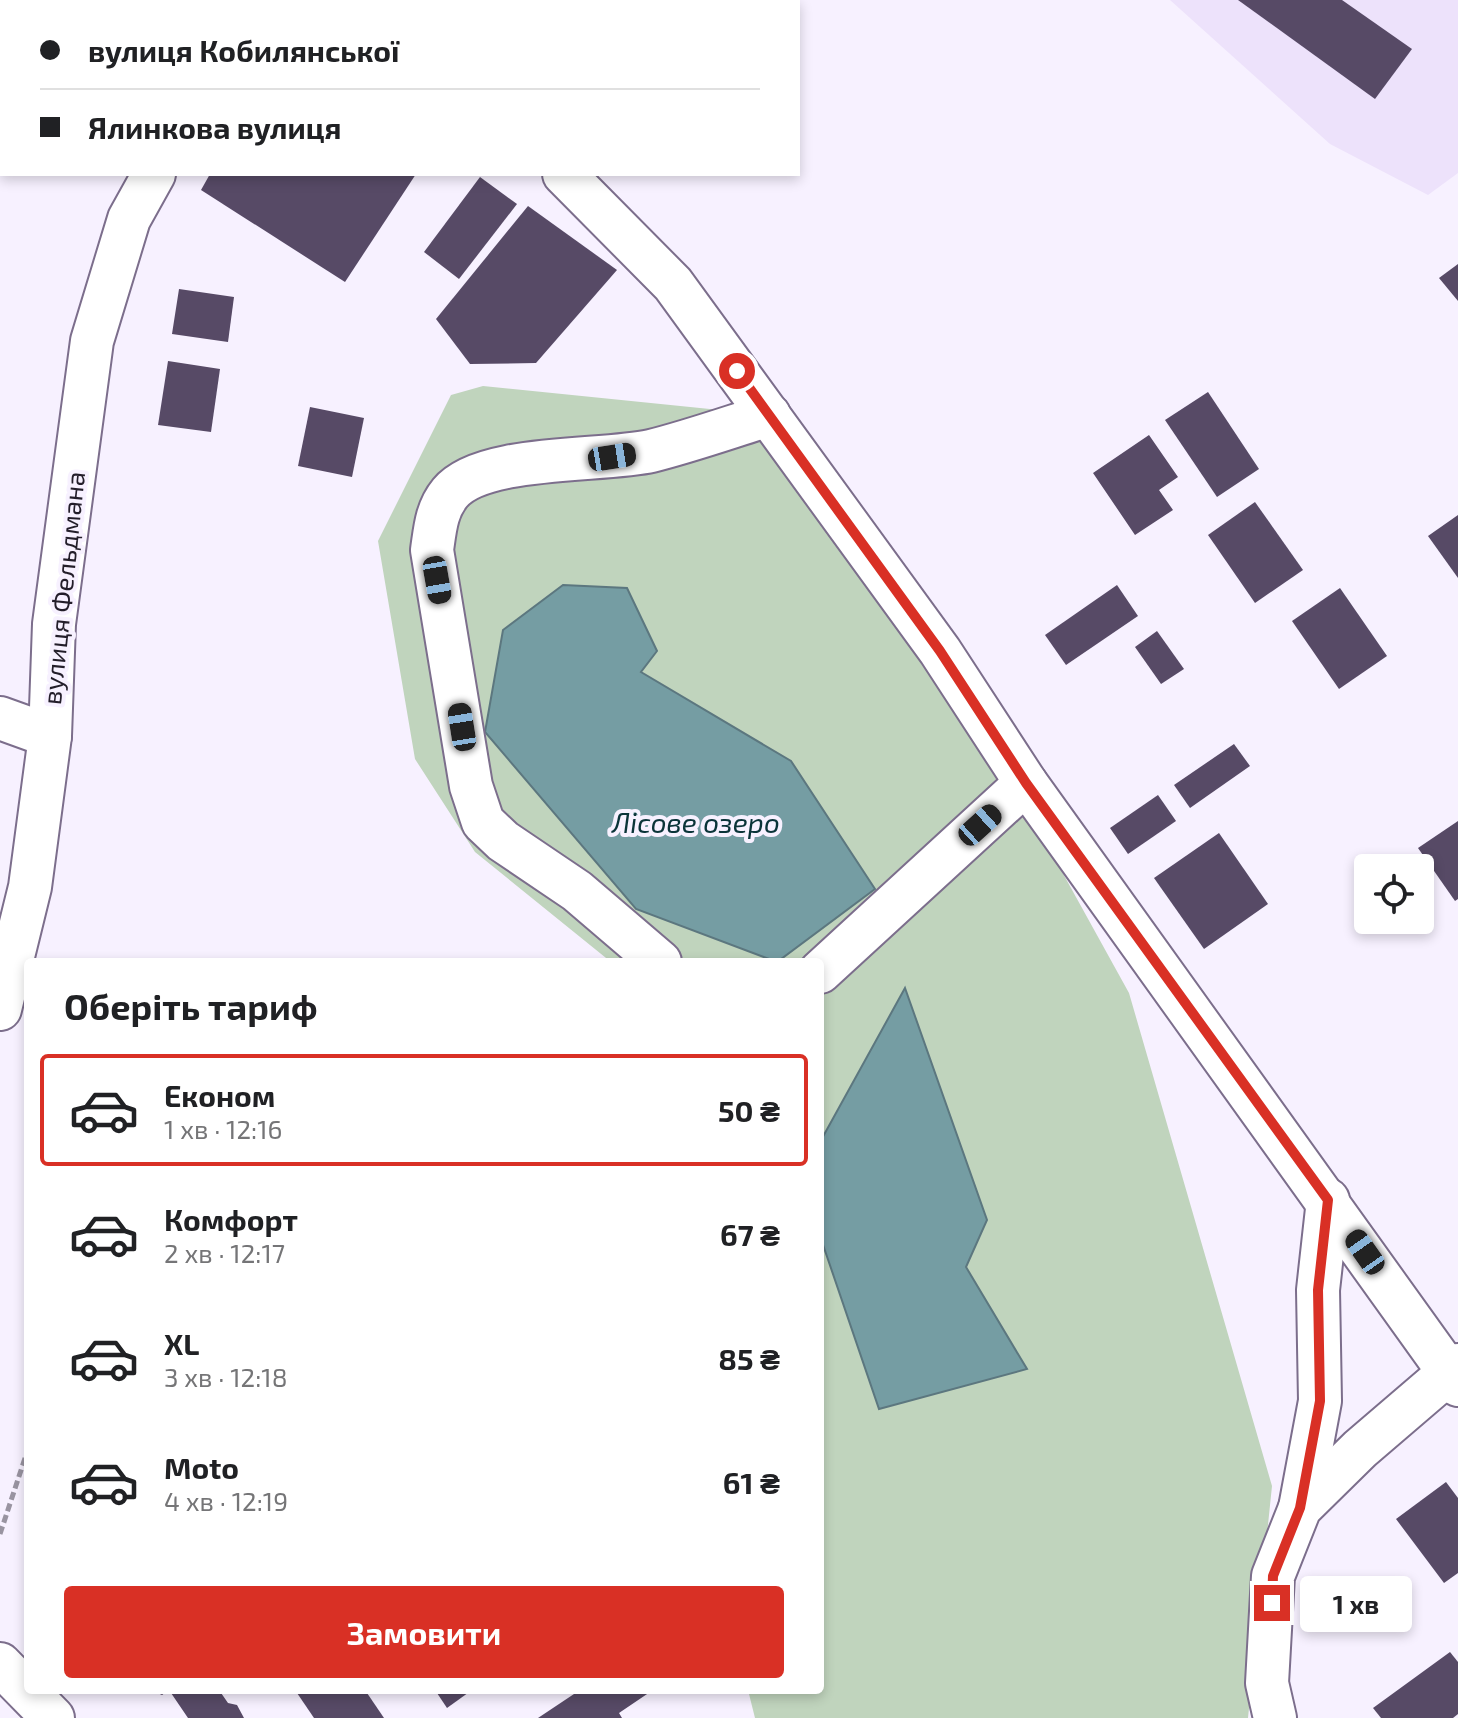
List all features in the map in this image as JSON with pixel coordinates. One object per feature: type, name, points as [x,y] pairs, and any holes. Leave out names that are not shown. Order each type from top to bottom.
[{"type":"street","name":"вулиця Фельдмана","points":[[0,1009],[30,887],[50,736],[54,624],[92,341],[129,219],[153,176]]},
{"type":"street","points":[[566,176],[673,284],[940,651],[1026,783],[1455,1374],[1360,1449],[1300,1508]]},
{"type":"street","points":[[655,958],[577,891],[503,841],[483,822],[471,786],[432,550],[436,516],[451,491],[478,475],[569,457],[650,451],[769,415]]},
{"type":"street","points":[[0,718],[50,736]]},
{"type":"street","points":[[824,968],[1026,783]]},
{"type":"street","points":[[1275,1718],[1267,1683],[1273,1576],[1300,1508],[1320,1401],[1318,1290],[1328,1200]]},
{"type":"street","points":[[0,1664],[24,1688]]},
{"type":"street","points":[[29,1694],[53,1718]]},
{"type":"path","points":[[0,1534],[24,1461]]},
{"type":"shaded area","points":[[1170,0],[1458,0],[1458,173],[1428,195],[1330,144]]},
{"type":"green space","points":[[483,386],[769,415],[940,651],[1129,993],[1272,1486],[1248,1718],[755,1718],[749,1694],[824,1694],[824,1248],[879,1409],[965,1267],[987,1220],[905,989],[824,1135],[824,958],[777,958],[791,761],[640,671],[563,585],[775,958],[606,958],[475,852],[415,759],[378,541],[451,395]]},
{"type":"water","name":"Лісове озеро","points":[[563,585],[627,588],[657,651],[641,672],[791,761],[875,889],[782,958],[766,958],[636,909],[485,732],[503,630]]},
{"type":"water","points":[[905,988],[987,1220],[966,1267],[1027,1369],[879,1409],[824,1248],[824,1135]]},
{"type":"building","points":[[1238,0],[1342,0],[1412,49],[1375,99]]},
{"type":"building","points":[[209,176],[415,176],[345,282],[201,190]]},
{"type":"building","points":[[480,177],[517,204],[459,279],[424,252]]},
{"type":"building","points":[[528,206],[617,270],[536,363],[470,364],[436,319]]},
{"type":"building","points":[[1458,264],[1458,301],[1439,278]]},
{"type":"building","points":[[179,289],[234,297],[228,342],[172,334]]},
{"type":"building","points":[[168,361],[220,369],[211,432],[158,425]]},
{"type":"building","points":[[1208,392],[1259,469],[1217,497],[1165,420]]},
{"type":"building","points":[[310,407],[364,418],[352,477],[298,466]]},
{"type":"building","points":[[1149,435],[1178,477],[1159,490],[1173,510],[1135,535],[1093,473]]},
{"type":"building","points":[[1255,502],[1303,570],[1255,603],[1208,535]]},
{"type":"building","points":[[1458,515],[1458,578],[1428,536]]},
{"type":"building","points":[[1117,585],[1138,616],[1066,665],[1045,635]]},
{"type":"building","points":[[1340,588],[1387,656],[1339,689],[1292,621]]},
{"type":"building","points":[[1157,631],[1184,669],[1161,684],[1135,647]]},
{"type":"building","points":[[1234,744],[1250,766],[1190,808],[1174,785]]},
{"type":"building","points":[[1158,795],[1176,821],[1128,854],[1110,828]]},
{"type":"building","points":[[1458,821],[1458,899],[1455,901],[1434,871],[1434,854],[1422,854],[1418,848]]},
{"type":"building","points":[[1219,833],[1268,904],[1204,949],[1154,878]]},
{"type":"building","points":[[1446,1482],[1458,1498],[1458,1573],[1444,1583],[1396,1519]]},
{"type":"building","points":[[1450,1652],[1458,1662],[1458,1714],[1453,1718],[1381,1718],[1373,1708]]},
{"type":"building","points":[[172,1694],[222,1694],[228,1703],[237,1705],[244,1718],[188,1718]]},
{"type":"building","points":[[298,1694],[368,1694],[384,1718],[314,1718]]},
{"type":"building","points":[[438,1694],[466,1694],[447,1708]]},
{"type":"building","points":[[574,1694],[647,1694],[619,1713],[622,1718],[538,1718]]},
{"type":"route","points":[[737,371],[940,651],[1026,783],[1328,1200],[1318,1290],[1320,1401],[1300,1508],[1273,1576],[1272,1603]]}]
